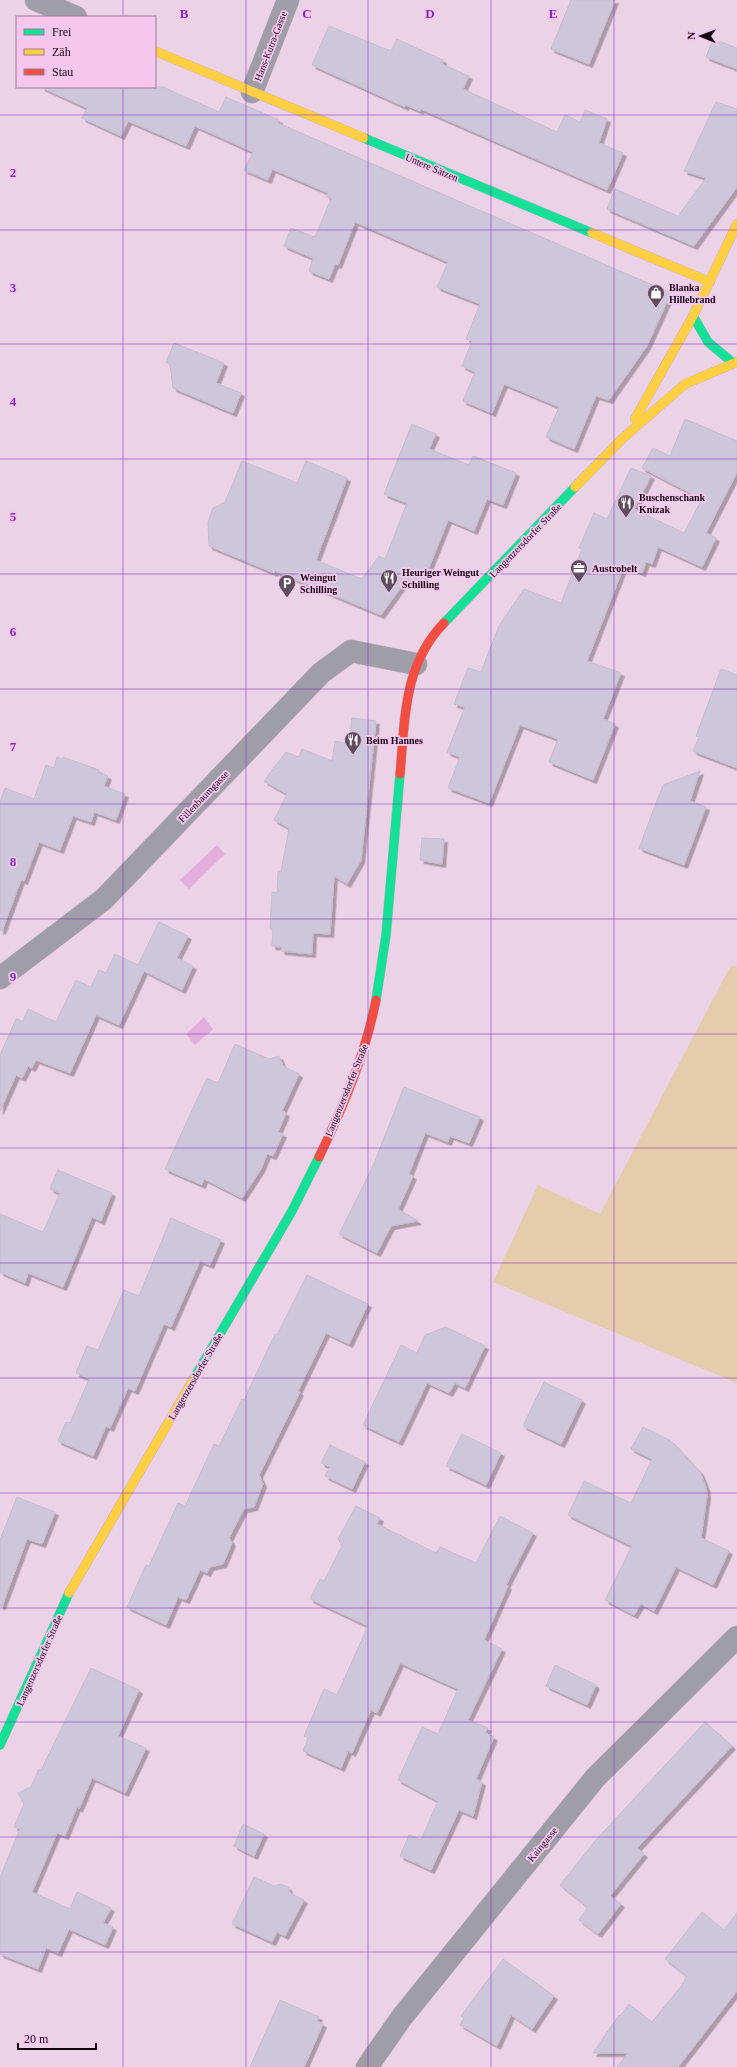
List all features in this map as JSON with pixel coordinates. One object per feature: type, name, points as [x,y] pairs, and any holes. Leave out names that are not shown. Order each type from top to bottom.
[{"type":"main road","name":"Untere Sätzen","points":[[156,51],[710,282]]},
{"type":"main road","name":"Langenzersdorfer Straße","points":[[623,438],[660,377],[693,316],[737,224]]},
{"type":"main road","points":[[693,316],[708,342],[734,362]]},
{"type":"main road","name":"Langenzersdorfer Straße","points":[[0,1745],[71,1588],[292,1211],[318,1159],[354,1076],[368,1034],[377,994],[385,941],[393,830],[406,705],[416,664],[439,628],[623,438],[685,384],[734,362]]},
{"type":"street","points":[[36,0],[74,16]]},
{"type":"street","name":"Hans-Kutra-Gasse","points":[[252,92],[288,0]]},
{"type":"street","name":"Fillenbaumgasse","points":[[0,978],[104,899],[320,673],[351,651],[416,664]]},
{"type":"street","name":"Kaingasse","points":[[367,2067],[402,2017],[596,1778],[737,1638]]},
{"type":"shaded area","points":[[217,845],[225,854],[189,889],[180,880]]},
{"type":"shaded area","points":[[731,965],[737,967],[737,1383],[493,1282],[538,1185],[600,1214]]},
{"type":"shaded area","points":[[204,1017],[213,1029],[195,1045],[186,1034]]},
{"type":"building","points":[[571,0],[615,0],[589,64],[551,49]]},
{"type":"building","points":[[329,26],[391,51],[397,39],[443,60],[442,64],[469,76],[463,89],[557,132],[565,115],[580,122],[585,110],[607,119],[599,143],[623,153],[607,190],[421,109],[420,111],[406,105],[405,107],[312,65]]},
{"type":"building","points":[[712,42],[721,42],[737,48],[737,69],[706,57]]},
{"type":"building","points":[[163,87],[219,112],[226,97],[279,120],[278,123],[671,293],[647,346],[609,400],[596,396],[574,449],[546,437],[559,407],[504,384],[492,413],[463,401],[475,372],[462,366],[472,341],[466,339],[480,304],[437,287],[448,262],[355,222],[338,265],[335,264],[329,279],[309,271],[313,258],[284,246],[291,228],[315,237],[331,199],[326,197],[328,193],[272,169],[268,180],[244,170],[253,152],[195,126],[186,146],[128,121],[121,136],[82,118],[87,108],[43,88]]},
{"type":"building","points":[[716,102],[737,109],[737,187],[694,246],[607,209],[615,189],[678,216],[706,178],[684,171]]},
{"type":"building","points":[[174,343],[224,363],[216,383],[241,393],[233,413],[173,388],[170,364],[166,362]]},
{"type":"building","points":[[685,419],[737,441],[737,472],[706,533],[716,538],[702,567],[658,547],[652,564],[646,562],[642,573],[624,566],[587,661],[621,673],[603,719],[615,724],[593,780],[549,762],[558,739],[520,725],[489,803],[448,788],[460,757],[447,752],[465,707],[454,704],[468,668],[481,672],[499,626],[524,589],[561,603],[582,549],[579,548],[594,513],[607,519],[631,468],[651,476],[634,509],[684,533],[702,499],[642,468],[653,448],[670,456]]},
{"type":"building","points":[[412,424],[436,434],[429,449],[469,465],[473,456],[516,473],[503,505],[487,499],[474,531],[448,520],[422,585],[407,579],[381,615],[275,571],[274,573],[209,546],[208,522],[213,508],[225,502],[242,461],[297,483],[306,461],[347,478],[316,560],[362,579],[379,556],[385,559],[407,503],[384,494]]},
{"type":"building","points":[[721,669],[737,675],[737,768],[693,751],[699,737],[696,736]]},
{"type":"building","points":[[352,718],[376,721],[361,860],[347,884],[334,876],[330,934],[313,933],[312,954],[281,951],[282,947],[272,946],[273,930],[270,929],[272,892],[277,893],[278,872],[281,872],[289,828],[274,820],[287,794],[264,781],[286,752],[299,757],[302,749],[332,761],[335,741],[349,744]]},
{"type":"building","points":[[57,757],[63,759],[63,757],[99,770],[98,772],[108,776],[104,786],[125,794],[116,820],[94,812],[91,822],[73,816],[60,850],[39,842],[24,881],[21,880],[2,931],[0,930],[0,802],[5,788],[34,799],[46,765],[54,768]]},
{"type":"building","points":[[700,771],[690,801],[706,807],[684,865],[639,848],[663,785]]},
{"type":"building","points":[[422,838],[444,839],[442,864],[420,860]]},
{"type":"building","points":[[159,922],[188,936],[177,958],[193,966],[182,990],[144,971],[119,1025],[96,1015],[70,1073],[36,1060],[32,1068],[28,1066],[22,1078],[16,1075],[0,1111],[0,1055],[16,1019],[23,1021],[28,1009],[56,1022],[76,980],[91,987],[99,970],[106,973],[115,954],[138,965]]},
{"type":"building","points":[[235,1044],[269,1059],[279,1056],[283,1066],[299,1074],[282,1111],[286,1113],[278,1132],[283,1134],[273,1156],[267,1154],[261,1169],[242,1198],[204,1179],[202,1185],[165,1169],[207,1078],[218,1083]]},
{"type":"building","points":[[404,1087],[480,1117],[469,1143],[450,1136],[448,1142],[425,1133],[409,1174],[413,1176],[399,1207],[399,1210],[418,1221],[391,1226],[377,1253],[339,1234],[373,1166]]},
{"type":"building","points":[[58,1170],[112,1193],[101,1221],[92,1217],[63,1287],[28,1273],[25,1283],[0,1272],[0,1214],[43,1232],[60,1193],[50,1189]]},
{"type":"building","points":[[171,1218],[221,1240],[210,1265],[200,1261],[171,1327],[164,1324],[135,1391],[128,1388],[110,1428],[106,1426],[93,1456],[58,1441],[66,1422],[70,1423],[89,1379],[76,1373],[87,1346],[98,1350],[124,1290],[139,1296]]},
{"type":"building","points":[[307,1275],[368,1304],[349,1344],[326,1333],[298,1391],[300,1392],[259,1475],[263,1484],[254,1507],[244,1509],[229,1538],[232,1543],[223,1564],[210,1567],[207,1573],[200,1570],[186,1600],[178,1597],[166,1625],[127,1607],[146,1565],[149,1566],[178,1503],[185,1506],[214,1444],[219,1446],[242,1399],[244,1400],[275,1334],[277,1335]]},
{"type":"building","points":[[446,1327],[485,1346],[465,1388],[455,1383],[449,1393],[427,1383],[399,1442],[363,1425],[401,1345],[417,1353],[425,1335]]},
{"type":"building","points":[[544,1382],[582,1400],[561,1444],[523,1426]]},
{"type":"building","points":[[643,1427],[671,1441],[700,1472],[706,1487],[707,1495],[701,1538],[729,1551],[713,1585],[676,1567],[654,1611],[641,1604],[634,1615],[605,1600],[632,1546],[568,1515],[584,1481],[631,1503],[652,1459],[631,1449]]},
{"type":"building","points":[[462,1434],[501,1453],[486,1485],[446,1466]]},
{"type":"building","points":[[330,1445],[365,1462],[352,1489],[325,1476],[330,1467],[321,1463]]},
{"type":"building","points":[[17,1497],[55,1512],[42,1544],[27,1539],[2,1606],[0,1606],[0,1540]]},
{"type":"building","points":[[356,1506],[380,1518],[377,1524],[436,1553],[440,1547],[476,1563],[500,1516],[533,1533],[506,1585],[508,1586],[484,1640],[502,1649],[468,1720],[488,1728],[485,1733],[494,1737],[476,1779],[482,1782],[473,1816],[459,1810],[431,1870],[400,1856],[409,1835],[421,1840],[438,1801],[398,1780],[422,1727],[438,1734],[458,1689],[400,1663],[377,1713],[371,1710],[352,1753],[348,1751],[341,1768],[303,1751],[308,1738],[304,1736],[324,1689],[337,1695],[368,1626],[310,1599],[320,1579],[324,1581],[342,1546],[338,1539]]},
{"type":"building","points":[[555,1665],[596,1685],[587,1705],[546,1686]]},
{"type":"building","points":[[91,1668],[139,1690],[118,1736],[146,1748],[125,1793],[92,1778],[79,1809],[77,1807],[65,1836],[57,1833],[32,1892],[70,1909],[77,1892],[111,1908],[103,1923],[113,1927],[105,1945],[69,1929],[58,1953],[46,1948],[38,1969],[0,1954],[0,1877],[20,1829],[14,1827],[24,1804],[18,1793],[31,1787],[39,1769],[41,1770]]},
{"type":"building","points":[[705,1722],[732,1746],[637,1848],[644,1854],[610,1896],[621,1904],[598,1934],[579,1920],[588,1907],[560,1885],[595,1841]]},
{"type":"building","points":[[243,1824],[264,1834],[254,1856],[234,1846]]},
{"type":"building","points":[[254,1877],[274,1886],[280,1884],[288,1887],[290,1893],[304,1900],[285,1936],[277,1932],[272,1942],[232,1924]]},
{"type":"building","points":[[702,1912],[724,1930],[737,1913],[737,1991],[678,2067],[617,2067],[628,2053],[593,2053],[619,2015],[620,2016],[629,2004],[652,2022],[682,1985],[687,1976],[665,1959]]},
{"type":"building","points":[[503,1959],[554,1996],[532,2029],[511,2015],[497,2046],[460,2025],[464,2018],[461,2016]]},
{"type":"building","points":[[280,2000],[319,2017],[317,2021],[323,2024],[304,2067],[250,2067]]},
{"type":"traffic: fast","points":[[364,138],[592,233]]},
{"type":"traffic: fast","points":[[693,316],[708,342],[732,362]]},
{"type":"traffic: fast","points":[[444,623],[575,487]]},
{"type":"traffic: fast","points":[[376,1000],[386,935],[400,774]]},
{"type":"traffic: fast","points":[[193,1380],[292,1211],[319,1157]]},
{"type":"traffic: fast","points":[[0,1745],[69,1593]]},
{"type":"traffic: slow","points":[[156,51],[364,138]]},
{"type":"traffic: slow","points":[[635,419],[693,316],[737,224]]},
{"type":"traffic: slow","points":[[592,233],[710,282]]},
{"type":"traffic: slow","points":[[575,487],[623,438],[685,384],[737,362]]},
{"type":"traffic: slow","points":[[69,1593],[193,1380]]},
{"type":"traffic: jam","points":[[400,774],[405,714],[413,675],[431,639],[444,623]]},
{"type":"traffic: jam","points":[[319,1157],[352,1081],[366,1041],[376,1000]]},
{"type":"place","name":"Blanka Hillebrand","points":[[656,308]]},
{"type":"place","name":"Buschenschank Knizak","points":[[626,518]]},
{"type":"place","name":"Austrobelt","points":[[579,583]]},
{"type":"place","name":"Heuriger Weingut Schilling","points":[[389,593]]},
{"type":"place","name":"Weingut Schilling","points":[[287,598]]},
{"type":"place","name":"Beim Hannes","points":[[353,755]]}]
